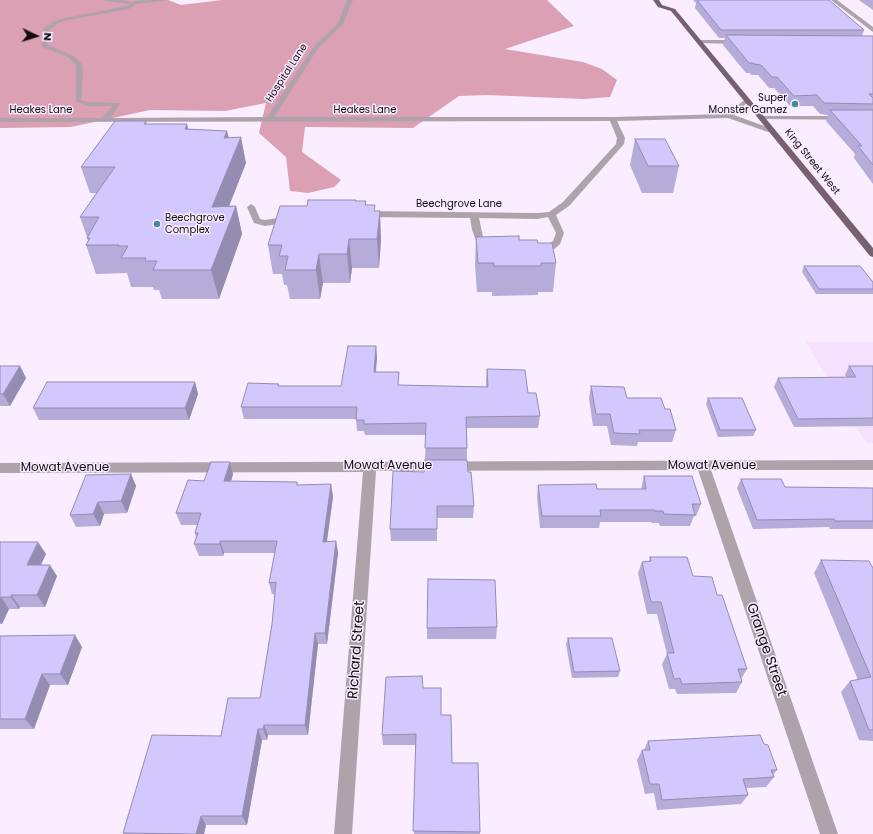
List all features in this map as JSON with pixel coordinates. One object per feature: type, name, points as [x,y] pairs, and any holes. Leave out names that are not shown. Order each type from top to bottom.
[{"type":"main road","name":"King Street West","points":[[656,0],[660,6],[676,8],[699,42],[873,254]]},
{"type":"street","points":[[103,0],[135,3],[166,0]]},
{"type":"street","name":"Hospital Lane","points":[[269,120],[316,46],[340,24],[350,0]]},
{"type":"street","points":[[834,0],[873,30]]},
{"type":"street","points":[[104,120],[117,104],[88,104],[78,101],[80,72],[79,64],[70,56],[44,46],[46,29],[57,22],[67,19],[129,7],[135,3]]},
{"type":"street","points":[[699,42],[748,42]]},
{"type":"street","points":[[729,116],[739,109],[747,100]]},
{"type":"street","name":"Heakes Lane","points":[[0,120],[613,120],[729,116],[771,130]]},
{"type":"street","points":[[762,118],[873,118]]},
{"type":"street","name":"Beechgrove Lane","points":[[355,214],[537,216],[550,214],[566,204],[620,144],[621,138],[613,120]]},
{"type":"street","points":[[251,207],[257,221],[265,222],[300,218]]},
{"type":"street","points":[[526,250],[549,249],[557,242],[560,233],[556,222],[550,214]]},
{"type":"street","points":[[474,215],[476,230],[479,238],[488,245],[503,247]]},
{"type":"street","name":"Mowat Avenue","points":[[0,469],[370,466],[873,465]]},
{"type":"street","name":"Richard Street","points":[[344,834],[370,466]]},
{"type":"street","name":"Grange Street","points":[[703,466],[828,834]]},
{"type":"shaded area","points":[[0,0],[168,0],[181,5],[222,0],[547,0],[574,26],[505,49],[583,62],[602,69],[617,80],[610,97],[584,99],[487,95],[459,96],[413,128],[305,127],[302,152],[341,180],[334,187],[308,193],[290,191],[286,157],[259,133],[266,103],[225,111],[150,110],[71,127],[0,128]]},
{"type":"shaded area","points":[[806,342],[873,342],[873,443],[866,443]]},
{"type":"building","points":[[697,0],[829,0],[864,30],[721,30]]},
{"type":"building","points":[[726,35],[873,36],[873,94],[869,94],[873,98],[873,104],[824,103],[817,95],[794,96],[777,77],[772,77],[761,65],[749,63]]},
{"type":"building","points":[[830,110],[873,110],[873,165],[858,146],[862,146]]},
{"type":"building","points":[[115,121],[146,121],[144,124],[187,124],[185,129],[227,131],[224,138],[241,137],[212,207],[236,206],[211,270],[153,270],[157,261],[145,261],[146,258],[121,258],[128,246],[86,245],[90,238],[87,238],[99,217],[80,217],[115,167],[81,167]]},
{"type":"building","points":[[635,139],[665,139],[679,166],[648,166]]},
{"type":"building","points":[[308,200],[356,200],[355,201],[366,201],[365,205],[375,205],[374,211],[380,211],[377,239],[349,239],[347,254],[319,254],[316,270],[285,270],[288,256],[279,256],[282,245],[268,245],[280,206],[307,206]]},
{"type":"building","points":[[519,236],[519,240],[537,240],[538,243],[552,243],[556,263],[541,263],[541,266],[494,266],[494,263],[478,263],[476,237]]},
{"type":"building","points":[[804,266],[860,266],[873,282],[873,289],[819,289]]},
{"type":"building","points":[[348,346],[376,346],[374,372],[399,372],[398,385],[488,387],[487,369],[525,370],[528,393],[536,393],[540,416],[466,417],[467,448],[425,448],[426,423],[364,424],[364,420],[356,420],[357,407],[241,407],[248,383],[279,384],[278,386],[341,386]]},
{"type":"building","points":[[0,366],[20,366],[3,394],[0,394]]},
{"type":"building","points":[[849,366],[873,366],[873,418],[798,419],[778,378],[856,377]]},
{"type":"building","points":[[47,382],[195,382],[185,408],[33,408]]},
{"type":"building","points":[[591,386],[624,387],[627,398],[661,398],[665,409],[670,409],[676,430],[639,430],[640,434],[614,433],[610,414],[596,414]]},
{"type":"building","points":[[708,398],[742,398],[756,430],[720,430]]},
{"type":"building","points":[[425,460],[467,460],[468,472],[471,472],[474,506],[437,506],[437,529],[390,529],[393,471],[424,472]]},
{"type":"building","points":[[211,462],[230,462],[224,481],[297,482],[297,485],[331,484],[323,542],[336,541],[325,633],[315,633],[305,725],[264,725],[263,729],[258,729],[242,816],[201,816],[196,834],[123,833],[152,735],[221,736],[228,698],[260,698],[272,624],[276,582],[269,583],[277,541],[220,541],[220,544],[194,544],[198,533],[195,533],[201,513],[176,513],[188,480],[204,481]]},
{"type":"building","points":[[131,474],[121,501],[98,502],[93,514],[70,515],[86,475]]},
{"type":"building","points":[[644,476],[692,476],[701,504],[692,504],[695,515],[664,514],[663,511],[655,510],[600,510],[601,516],[542,516],[538,485],[596,484],[597,489],[646,489]]},
{"type":"building","points":[[741,479],[781,479],[785,487],[873,488],[873,521],[835,521],[834,519],[757,520]]},
{"type":"building","points":[[0,542],[38,542],[27,565],[50,565],[37,595],[11,595],[11,597],[1,597],[0,599]]},
{"type":"building","points":[[650,557],[687,557],[693,576],[712,577],[717,595],[722,595],[747,669],[738,669],[742,682],[682,684],[680,678],[674,679],[667,653],[674,653],[661,602],[651,602],[642,562],[651,561]]},
{"type":"building","points":[[821,560],[869,561],[873,568],[873,730],[869,730],[850,681],[871,677]]},
{"type":"building","points":[[428,579],[495,580],[497,627],[427,628]]},
{"type":"building","points":[[75,635],[60,674],[42,674],[25,719],[0,719],[0,636]]},
{"type":"building","points":[[568,638],[612,638],[620,671],[574,672]]},
{"type":"building","points":[[422,676],[423,688],[441,688],[441,715],[451,715],[452,763],[478,763],[480,832],[413,831],[416,734],[382,735],[386,677]]},
{"type":"building","points":[[760,735],[764,744],[768,745],[777,770],[771,770],[774,777],[743,779],[748,795],[662,800],[659,784],[650,784],[642,750],[650,750],[648,741]]},
{"type":"place","name":"Super Monster Gamez","points":[[795,104]]},
{"type":"place","name":"Beechgrove Complex","points":[[157,224]]}]
